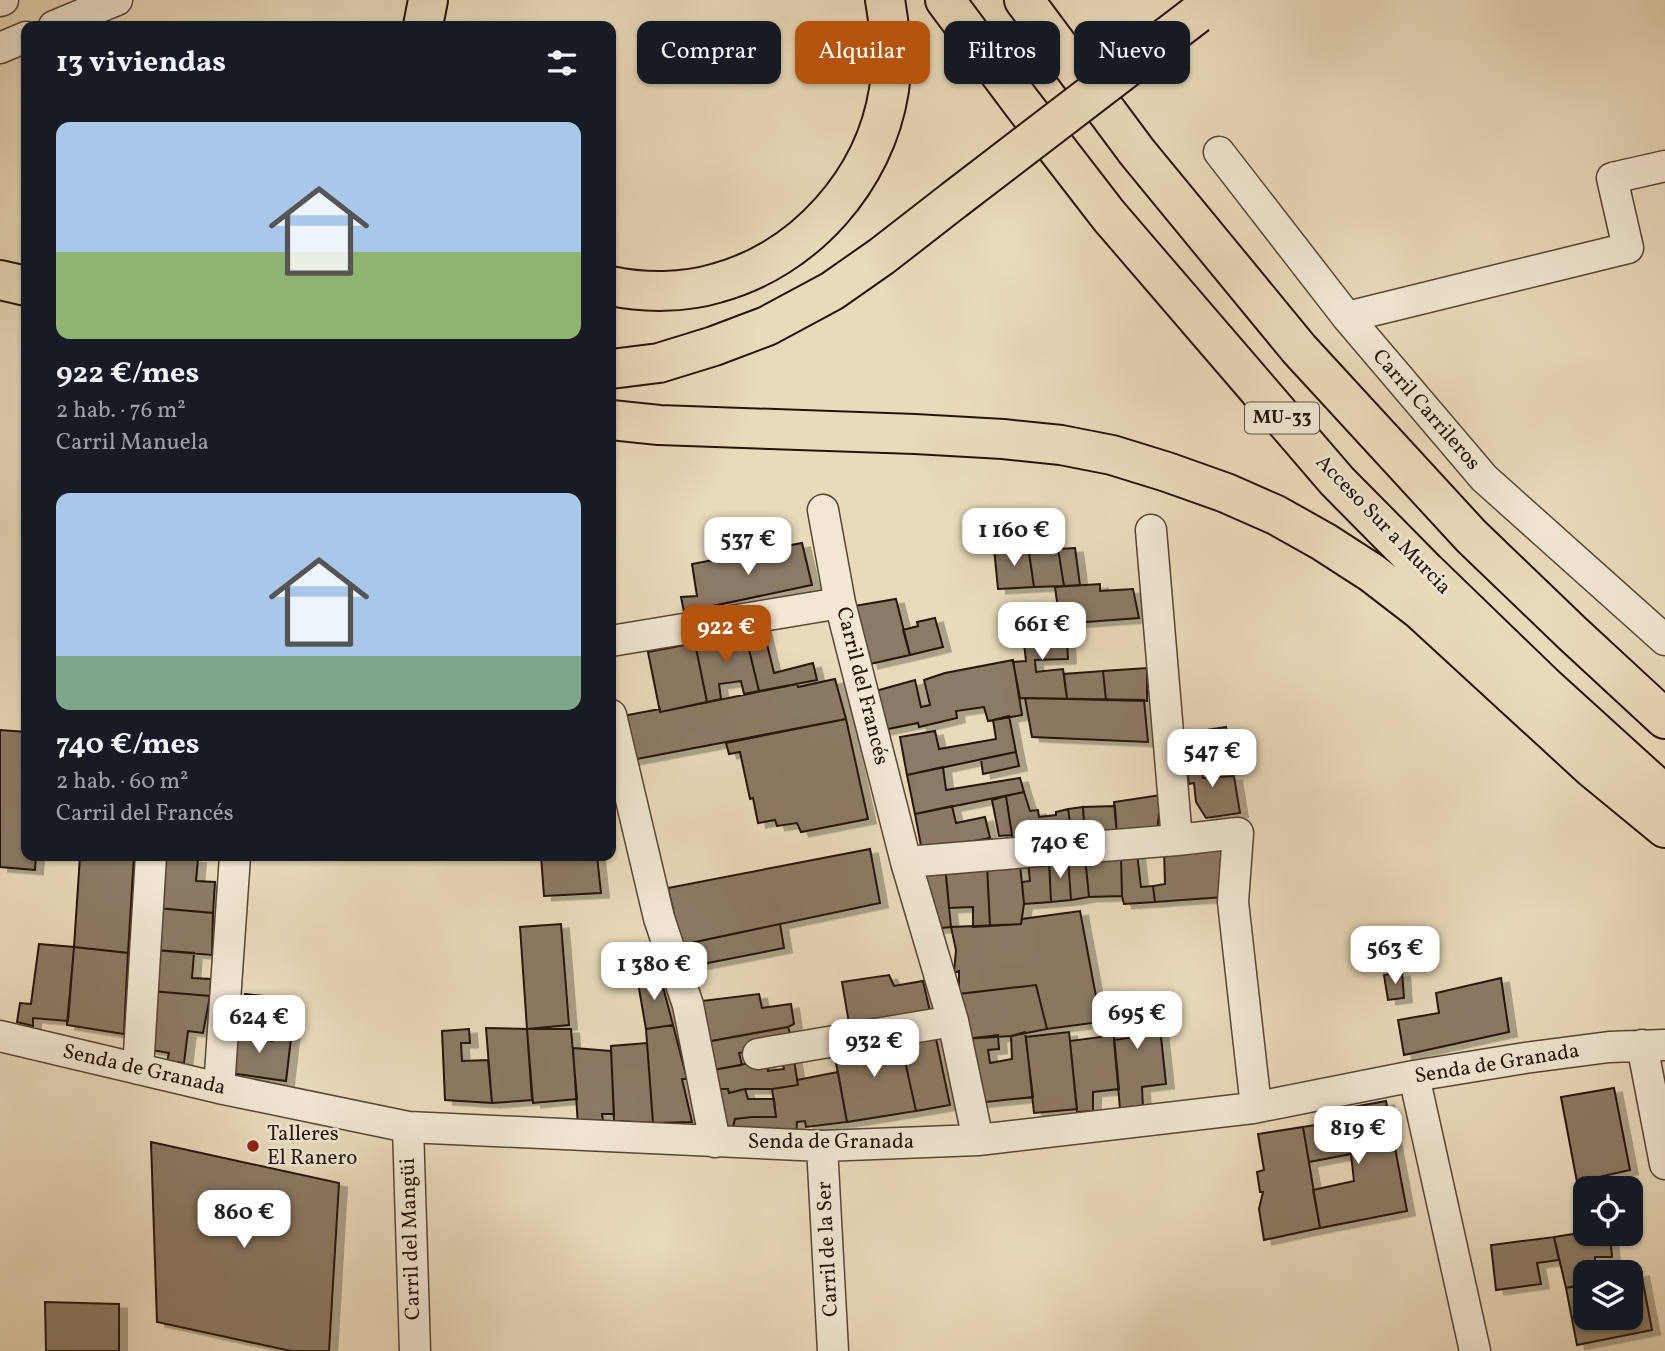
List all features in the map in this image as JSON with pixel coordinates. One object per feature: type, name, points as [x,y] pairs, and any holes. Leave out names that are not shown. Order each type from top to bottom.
[{"type":"highway","points":[[423,21],[428,0]]},
{"type":"highway","points":[[616,287],[649,291],[716,284],[775,259],[805,237],[828,215],[853,184],[872,150],[882,123],[890,90],[892,60],[885,0]]},
{"type":"highway","name":"Acceso Sur a Murcia","points":[[945,0],[1109,216],[1337,481],[1544,685],[1665,795]]},
{"type":"highway","name":"MU-33","points":[[1024,0],[1137,152],[1299,349],[1471,536],[1665,719]]},
{"type":"highway","points":[[616,368],[659,363],[714,346],[767,326],[832,291],[882,256],[1205,7]]},
{"type":"highway","points":[[0,280],[21,285]]},
{"type":"highway","points":[[616,421],[659,425],[915,434],[1061,445],[1112,455],[1226,493],[1288,522],[1372,573],[1420,610],[1592,768],[1665,828]]},
{"type":"street","points":[[66,21],[117,0]]},
{"type":"street","points":[[0,48],[21,39]]},
{"type":"street","name":"Carril Carrileros","points":[[1219,152],[1347,317],[1484,478],[1665,640]]},
{"type":"street","points":[[1347,317],[1628,248],[1612,178],[1665,166]]},
{"type":"street","name":"Carril del Francés","points":[[823,510],[840,603],[906,862],[953,1021],[978,1140]]},
{"type":"street","points":[[1151,530],[1177,840]]},
{"type":"street","points":[[616,640],[840,603]]},
{"type":"street","points":[[616,736],[659,918],[688,1005],[715,1142]]},
{"type":"street","points":[[906,862],[1238,833],[1233,902],[1256,1107]]},
{"type":"street","points":[[138,1069],[151,861]]},
{"type":"street","points":[[219,1088],[234,861]]},
{"type":"street","points":[[758,1054],[953,1021]]},
{"type":"street","name":"Senda de Granada","points":[[0,1036],[219,1088],[408,1127],[822,1146],[978,1140],[1256,1107],[1414,1076],[1525,1058],[1609,1047],[1654,1045]]},
{"type":"street","points":[[1654,1045],[1665,1164]]},
{"type":"street","points":[[1414,1076],[1475,1351]]},
{"type":"street","name":"Carril del Mangüi","points":[[408,1127],[415,1351]]},
{"type":"street","name":"Carril de la Ser","points":[[822,1146],[833,1351]]},
{"type":"building","points":[[802,543],[812,585],[684,612],[681,597],[697,596],[692,564]]},
{"type":"building","points":[[1028,546],[1034,587],[998,589],[994,548]]},
{"type":"building","points":[[1028,546],[1052,546],[1058,549],[1064,586],[1034,587]]},
{"type":"building","points":[[1075,548],[1080,585],[1064,586],[1058,549]]},
{"type":"building","points":[[1100,584],[1100,591],[1133,589],[1139,618],[1060,624],[1055,587]]},
{"type":"building","points":[[896,599],[910,655],[870,664],[854,606]]},
{"type":"building","points":[[935,618],[943,647],[910,655],[903,630],[918,626],[917,622]]},
{"type":"building","points":[[1066,624],[1068,659],[1035,660],[1036,672],[1063,669],[1067,699],[1020,698],[1013,662],[1026,661],[1022,626]]},
{"type":"building","points":[[763,628],[774,673],[813,663],[817,680],[759,691],[745,633]]},
{"type":"building","points":[[745,633],[759,691],[744,694],[741,681],[719,684],[721,699],[707,702],[695,643]]},
{"type":"building","points":[[695,643],[707,702],[660,712],[648,652]]},
{"type":"building","points":[[1013,660],[1022,715],[988,721],[984,707],[956,711],[957,718],[919,727],[918,723],[883,730],[872,692],[915,680],[921,707],[930,705],[924,680],[945,673]]},
{"type":"building","points":[[1147,668],[1147,701],[1106,700],[1103,671]]},
{"type":"building","points":[[1103,671],[1106,700],[1067,699],[1064,674]]},
{"type":"building","points":[[835,679],[846,719],[626,761],[617,717],[660,709],[660,712],[797,684],[798,687]]},
{"type":"building","points":[[1025,698],[1144,700],[1148,742],[1032,737]]},
{"type":"building","points":[[1009,716],[1016,752],[907,775],[900,737],[935,731],[939,749],[996,739],[993,720]]},
{"type":"building","points":[[846,719],[868,819],[801,832],[797,823],[777,826],[775,820],[758,823],[740,752],[729,754],[726,743]]},
{"type":"building","points":[[1226,727],[1229,747],[1184,752],[1181,734]]},
{"type":"building","points":[[0,730],[21,732],[21,861],[36,861],[35,870],[0,867]]},
{"type":"building","points":[[1201,750],[1203,778],[1234,776],[1240,813],[1206,818],[1196,802],[1194,783],[1189,784],[1184,752]]},
{"type":"building","points":[[1016,752],[1019,766],[983,774],[981,759]]},
{"type":"building","points":[[943,767],[946,790],[1020,778],[1024,792],[915,814],[907,775]]},
{"type":"building","points":[[1024,792],[1030,811],[1038,810],[1039,817],[1056,815],[1056,812],[1068,809],[1073,842],[1013,842],[1006,796]]},
{"type":"building","points":[[1161,795],[1157,832],[1117,836],[1114,802]]},
{"type":"building","points":[[1006,796],[1012,835],[999,836],[992,800]]},
{"type":"building","points":[[952,806],[956,823],[985,817],[990,838],[922,851],[915,814]]},
{"type":"building","points":[[1115,806],[1117,836],[1085,840],[1083,807]]},
{"type":"building","points":[[1083,807],[1085,840],[1073,842],[1068,809]]},
{"type":"building","points":[[870,849],[880,903],[681,945],[668,888]]},
{"type":"building","points":[[1224,849],[1224,897],[1155,902],[1153,886],[1165,884],[1164,850]]},
{"type":"building","points":[[1137,853],[1141,887],[1153,886],[1155,902],[1124,904],[1121,855]]},
{"type":"building","points":[[1121,855],[1122,896],[1089,897],[1085,857]]},
{"type":"building","points":[[1085,857],[1089,897],[1071,900],[1068,859]]},
{"type":"building","points":[[1068,859],[1071,900],[1051,902],[1049,860]]},
{"type":"building","points":[[1049,860],[1051,902],[1024,904],[1022,882],[1030,881],[1028,862]]},
{"type":"building","points":[[80,861],[134,861],[128,953],[74,947]]},
{"type":"building","points":[[160,861],[198,861],[196,881],[215,882],[213,913],[157,908]]},
{"type":"building","points":[[541,861],[598,861],[601,893],[544,896]]},
{"type":"building","points":[[1020,864],[1024,904],[1021,924],[990,926],[987,865]]},
{"type":"building","points":[[945,865],[951,927],[932,929],[921,866]]},
{"type":"building","points":[[945,865],[987,865],[990,926],[973,927],[973,907],[949,908]]},
{"type":"building","points":[[157,908],[213,913],[212,955],[155,950]]},
{"type":"building","points":[[1080,911],[1100,1022],[1047,1029],[1036,985],[959,994],[959,971],[954,973],[956,950],[951,927],[1021,924],[1022,919]]},
{"type":"building","points":[[561,924],[569,1025],[527,1029],[520,927]]},
{"type":"building","points":[[780,924],[784,948],[698,965],[684,963],[681,945]]},
{"type":"building","points":[[39,944],[74,947],[68,1021],[33,1018],[33,1026],[17,1022],[20,1003],[31,1004]]},
{"type":"building","points":[[74,947],[128,953],[124,1034],[67,1025]]},
{"type":"building","points":[[155,950],[194,953],[192,978],[211,979],[210,996],[151,991]]},
{"type":"building","points":[[659,972],[673,1025],[646,1029],[637,977]]},
{"type":"building","points":[[1402,972],[1404,998],[1388,1000],[1384,975]]},
{"type":"building","points":[[889,975],[894,986],[923,981],[931,1016],[850,1029],[842,982]]},
{"type":"building","points":[[1501,978],[1509,1032],[1404,1055],[1398,1020],[1439,1013],[1436,993]]},
{"type":"building","points":[[1036,985],[1047,1029],[1011,1036],[964,1039],[959,994]]},
{"type":"building","points":[[151,991],[210,996],[203,1033],[188,1031],[184,1063],[167,1061],[169,1053],[147,1049]]},
{"type":"building","points":[[245,994],[273,997],[271,1024],[243,1020]]},
{"type":"building","points":[[759,994],[762,1008],[791,1004],[794,1024],[700,1043],[693,1002]]},
{"type":"building","points":[[1157,999],[1166,1084],[1142,1087],[1143,1108],[1120,1109],[1114,1040],[1141,1036],[1138,1017],[1111,1020],[1113,1026],[1100,1027],[1098,1007]]},
{"type":"building","points":[[274,1025],[292,1030],[286,1081],[223,1072],[228,1032],[272,1041]]},
{"type":"building","points":[[673,1025],[687,1079],[682,1079],[692,1122],[653,1123],[646,1029]]},
{"type":"building","points":[[1113,1026],[1119,1089],[1093,1092],[1093,1111],[1077,1112],[1070,1041],[1101,1037],[1100,1027]]},
{"type":"building","points":[[788,1027],[793,1042],[739,1053],[742,1065],[707,1071],[700,1043]]},
{"type":"building","points":[[486,1028],[527,1029],[532,1100],[492,1103]]},
{"type":"building","points":[[469,1029],[470,1043],[461,1043],[462,1061],[488,1060],[492,1103],[445,1100],[442,1031]]},
{"type":"building","points":[[527,1029],[571,1029],[577,1099],[533,1103]]},
{"type":"building","points":[[934,1029],[950,1105],[916,1111],[899,1034]]},
{"type":"building","points":[[1025,1032],[1033,1097],[977,1103],[964,1039],[998,1035],[999,1049],[988,1050],[990,1063],[1012,1059],[1011,1036]]},
{"type":"building","points":[[1069,1032],[1077,1109],[1034,1113],[1026,1037]]},
{"type":"building","points":[[899,1034],[916,1111],[847,1122],[833,1047]]},
{"type":"building","points":[[647,1043],[653,1123],[614,1121],[611,1046]]},
{"type":"building","points":[[573,1048],[611,1051],[614,1114],[602,1114],[604,1127],[578,1126]]},
{"type":"building","points":[[793,1054],[798,1085],[745,1089],[729,1093],[728,1089],[710,1089],[707,1071],[767,1060],[768,1071],[784,1069],[781,1057]]},
{"type":"building","points":[[838,1072],[847,1122],[806,1127],[805,1121],[797,1122],[796,1137],[732,1131],[735,1119],[776,1117],[772,1089],[798,1085],[797,1080]]},
{"type":"building","points":[[1614,1088],[1630,1170],[1604,1176],[1576,1176],[1561,1097]]},
{"type":"building","points":[[710,1089],[728,1089],[729,1093],[745,1089],[748,1099],[774,1099],[776,1117],[735,1119],[732,1131],[718,1130]]},
{"type":"building","points":[[1386,1101],[1407,1211],[1320,1228],[1313,1190],[1354,1181],[1351,1154],[1309,1162],[1303,1127],[1344,1120],[1342,1109]]},
{"type":"building","points":[[1303,1127],[1320,1228],[1264,1240],[1259,1209],[1263,1192],[1260,1192],[1257,1172],[1264,1170],[1258,1134]]},
{"type":"building","points":[[151,1142],[339,1183],[329,1351],[291,1351],[157,1322]]},
{"type":"building","points":[[1573,1234],[1573,1246],[1611,1246],[1612,1257],[1573,1260],[1573,1286],[1566,1288],[1554,1237]]},
{"type":"building","points":[[1554,1237],[1559,1260],[1537,1263],[1541,1284],[1496,1290],[1491,1245]]},
{"type":"building","points":[[1643,1283],[1652,1330],[1577,1345],[1574,1330],[1643,1330]]},
{"type":"building","points":[[1573,1287],[1573,1324],[1566,1288]]},
{"type":"building","points":[[45,1302],[119,1304],[119,1351],[46,1351]]},
{"type":"place","name":"Talleres El Ranero","points":[[253,1146]]}]
